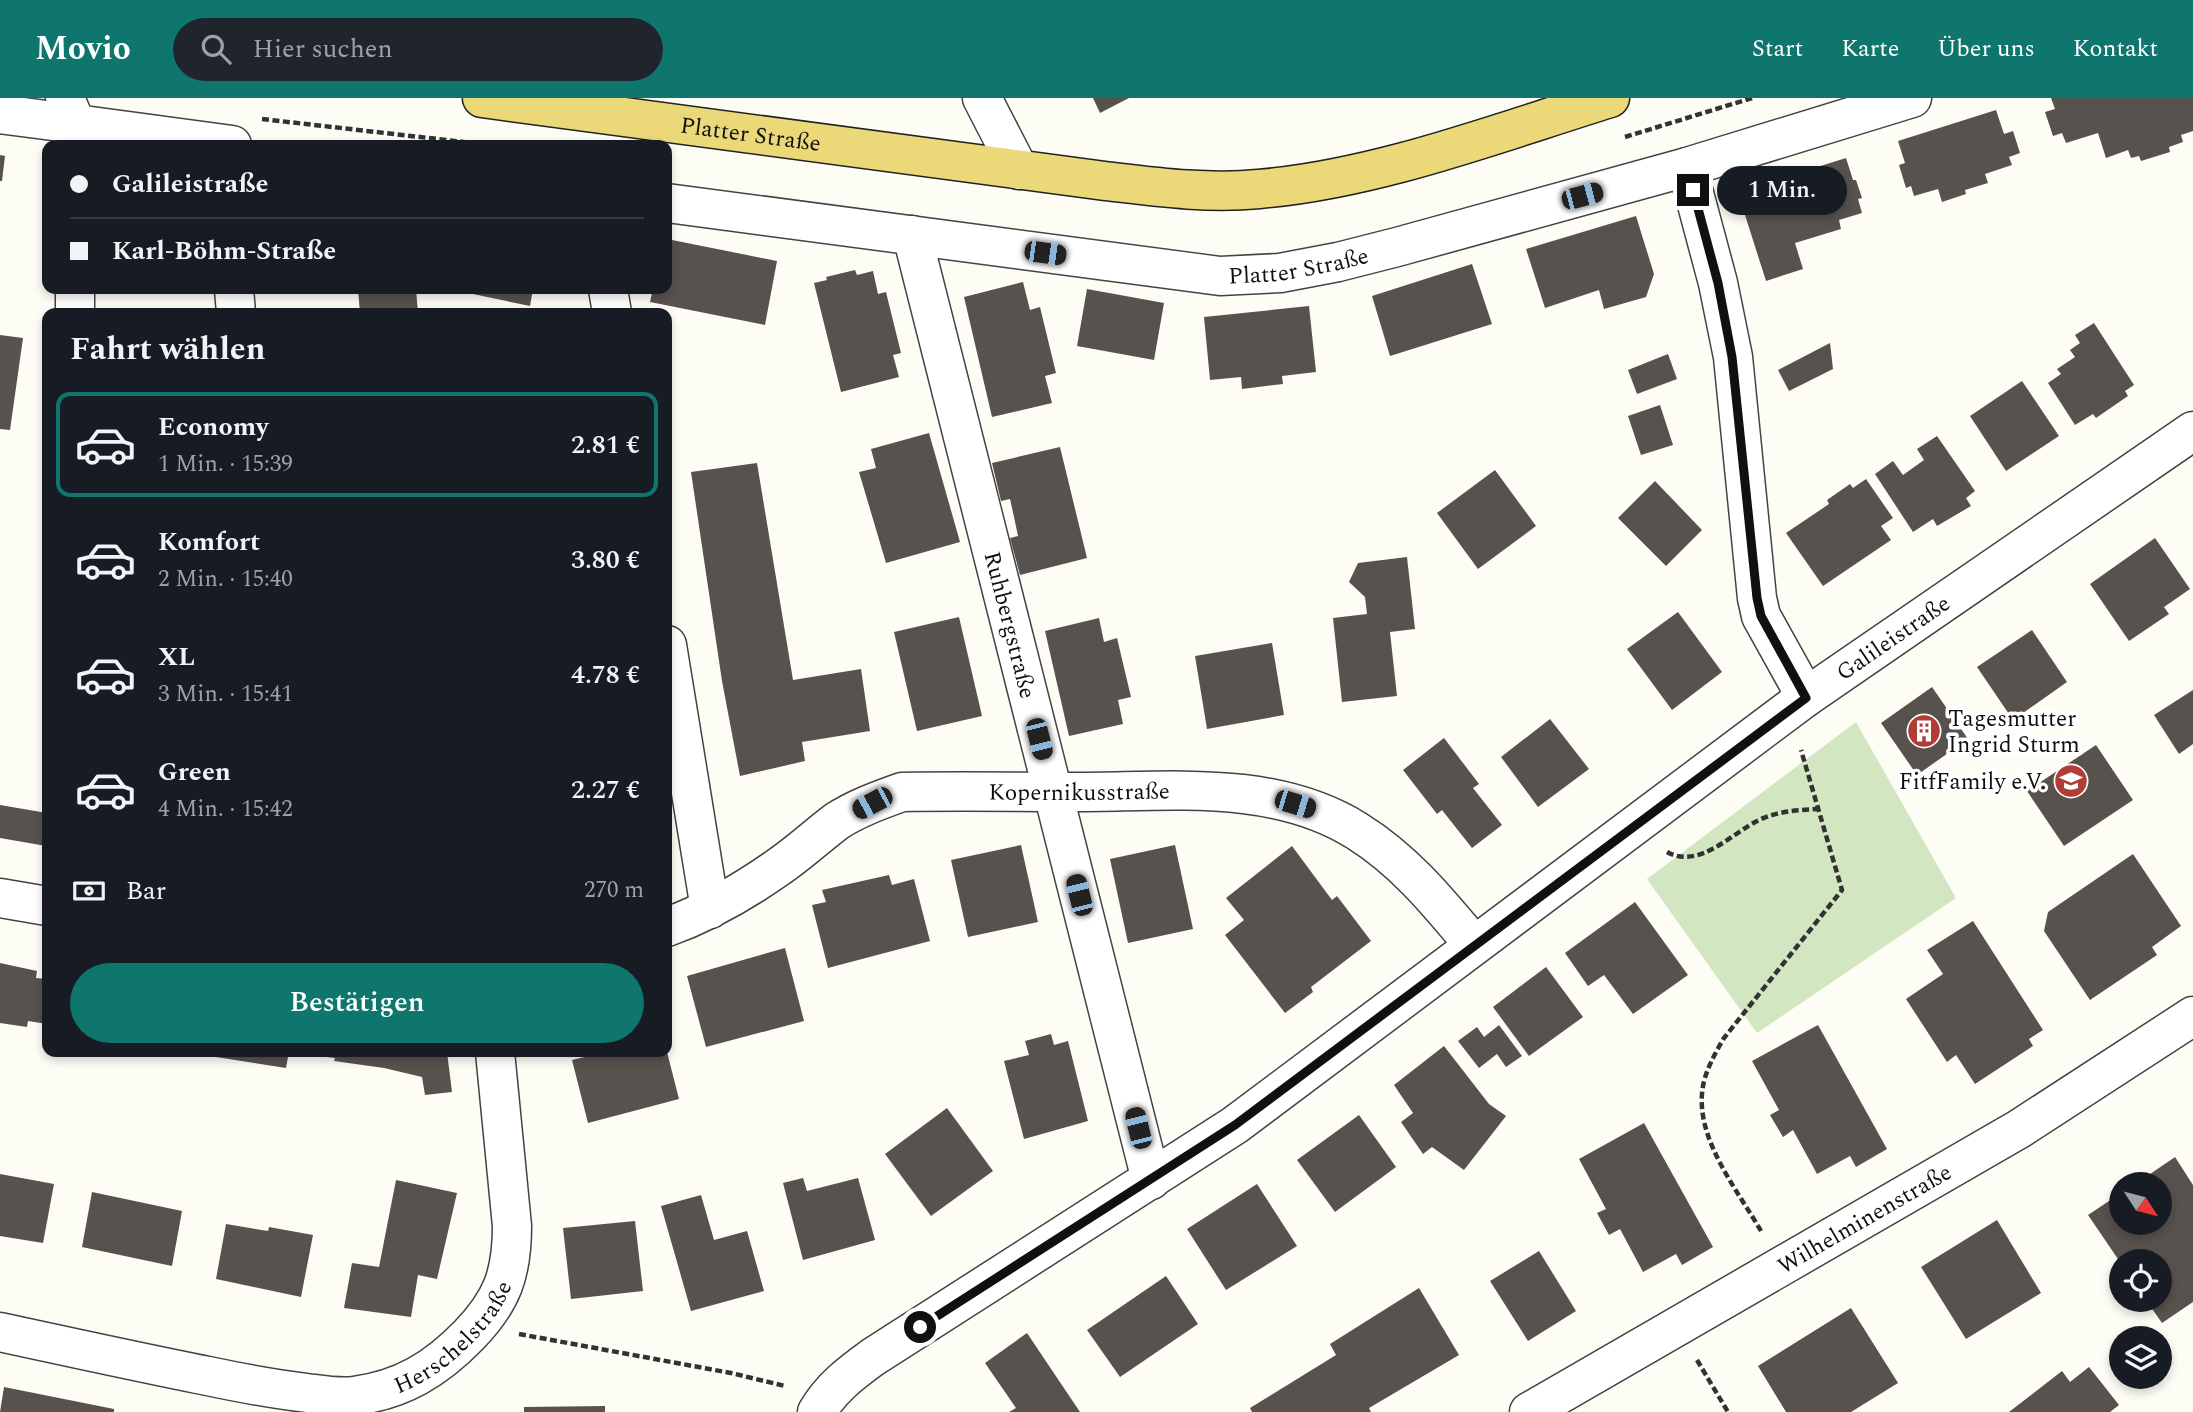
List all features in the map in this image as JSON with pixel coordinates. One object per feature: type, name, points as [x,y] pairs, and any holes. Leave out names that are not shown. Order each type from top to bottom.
[{"type":"main road","name":"Platter Straße","points":[[482,98],[1019,170],[1204,191],[1256,190],[1352,175],[1610,98]]},
{"type":"street","points":[[982,98],[1019,170]]},
{"type":"street","name":"Platter Straße","points":[[672,204],[1220,276],[1280,273],[1397,247],[1687,167],[1912,98]]},
{"type":"street","points":[[0,114],[197,140]]},
{"type":"street","points":[[1687,167],[1718,283],[1732,357],[1761,616],[1806,698]]},
{"type":"street","name":"Ruhbergstraße","points":[[912,235],[1151,1180]]},
{"type":"street","name":"Galileistraße","points":[[822,1404],[838,1384],[873,1357],[1235,1125],[1806,698],[2193,431]]},
{"type":"street","points":[[672,676],[710,909]]},
{"type":"street","name":"Kopernikusstraße","points":[[672,925],[710,909],[778,868],[839,820],[872,803],[902,792],[1213,792],[1281,800],[1309,808],[1355,830],[1398,861],[1421,882],[1474,945]]},
{"type":"street","points":[[0,898],[42,905]]},
{"type":"street","name":"Wilhelminenstraße","points":[[1529,1412],[2019,1129],[2193,1016]]},
{"type":"street","name":"Herschelstraße","points":[[0,1332],[265,1388],[354,1396],[396,1386],[426,1373],[450,1354],[493,1306],[505,1284],[512,1254],[512,1226],[495,1057]]},
{"type":"path","points":[[260,118],[447,140]]},
{"type":"path","points":[[1782,1266],[1713,1149],[1702,1111],[1702,1090],[1713,1057],[1724,1038],[1840,894],[1841,885],[1800,745],[1806,698]]},
{"type":"path","points":[[1629,829],[1670,855],[1686,857],[1709,851],[1768,817],[1789,810],[1818,810]]},
{"type":"path","points":[[477,1326],[731,1373],[822,1404]]},
{"type":"path","points":[[1677,1326],[1728,1412]]},
{"type":"green space","points":[[1856,722],[1956,898],[1757,1033],[1647,879]]},
{"type":"building","points":[[1093,98],[1129,98],[1100,113]]},
{"type":"building","points":[[2051,98],[2193,98],[2193,131],[2181,135],[2183,142],[2169,147],[2170,152],[2141,161],[2139,156],[2131,158],[2128,150],[2106,158],[2098,133],[2066,143],[2062,133],[2053,136],[2045,112],[2055,109]]},
{"type":"building","points":[[1996,110],[2004,134],[2013,131],[2020,153],[2009,157],[2012,165],[1985,174],[1988,183],[1965,190],[1966,194],[1942,202],[1938,189],[1914,196],[1911,186],[1906,188],[1899,165],[1905,163],[1898,141]]},
{"type":"building","points":[[0,155],[5,156],[2,181],[0,181]]},
{"type":"building","points":[[1846,158],[1862,198],[1858,199],[1862,213],[1839,220],[1841,229],[1795,243],[1803,269],[1766,281],[1745,215],[1750,213],[1743,190]]},
{"type":"building","points":[[1636,216],[1654,274],[1646,297],[1604,309],[1599,290],[1545,308],[1526,249]]},
{"type":"building","points":[[672,240],[777,261],[765,325],[650,302],[652,294],[672,294]]},
{"type":"building","points":[[1472,264],[1492,324],[1390,356],[1372,296]]},
{"type":"building","points":[[855,270],[857,275],[873,271],[878,294],[886,292],[901,353],[893,355],[899,377],[841,392],[814,283]]},
{"type":"building","points":[[1023,282],[1030,310],[1040,307],[1056,373],[1045,376],[1052,403],[992,417],[964,297]]},
{"type":"building","points":[[1087,289],[1164,303],[1154,360],[1077,346]]},
{"type":"building","points":[[358,294],[416,294],[418,308],[360,308]]},
{"type":"building","points":[[473,294],[532,294],[530,306]]},
{"type":"building","points":[[1309,306],[1316,372],[1282,376],[1283,384],[1242,389],[1241,377],[1210,380],[1204,317]]},
{"type":"building","points":[[2094,323],[2134,385],[2125,391],[2128,396],[2096,418],[2093,414],[2075,425],[2048,383],[2061,374],[2057,369],[2075,357],[2070,350],[2080,343],[2075,335]]},
{"type":"building","points":[[0,335],[23,338],[10,430],[0,429]]},
{"type":"building","points":[[1830,343],[1833,369],[1789,391],[1778,370]]},
{"type":"building","points":[[1668,354],[1677,379],[1637,394],[1628,370]]},
{"type":"building","points":[[2022,381],[2059,436],[2006,471],[1970,416]]},
{"type":"building","points":[[1660,405],[1673,445],[1641,455],[1628,416]]},
{"type":"building","points":[[929,433],[960,542],[886,563],[859,472],[876,468],[871,449]]},
{"type":"building","points":[[1937,436],[1975,491],[1966,498],[1971,506],[1937,526],[1933,519],[1913,532],[1875,474],[1893,461],[1903,475],[1924,460],[1917,449]]},
{"type":"building","points":[[1060,447],[1087,558],[1020,575],[1010,538],[1018,536],[1010,499],[1001,501],[992,463]]},
{"type":"building","points":[[757,463],[793,680],[861,669],[870,731],[802,742],[805,761],[740,776],[722,681],[691,472]]},
{"type":"building","points":[[1495,470],[1536,526],[1478,569],[1437,513]]},
{"type":"building","points":[[1866,479],[1893,518],[1881,526],[1891,540],[1823,586],[1786,533],[1829,504],[1827,500],[1850,484],[1853,488]]},
{"type":"building","points":[[1655,481],[1702,530],[1666,566],[1618,518]]},
{"type":"building","points":[[2155,538],[2190,589],[2164,607],[2169,614],[2129,641],[2090,584]]},
{"type":"building","points":[[1407,557],[1415,629],[1390,632],[1397,696],[1342,702],[1333,618],[1367,614],[1365,597],[1349,582],[1358,563]]},
{"type":"building","points":[[1678,612],[1722,672],[1672,710],[1627,649]]},
{"type":"building","points":[[959,617],[982,716],[917,731],[894,632]]},
{"type":"building","points":[[1099,618],[1104,642],[1117,638],[1131,697],[1118,700],[1123,724],[1069,736],[1045,631]]},
{"type":"building","points":[[2032,630],[2067,682],[2013,720],[1977,667]]},
{"type":"building","points":[[1272,643],[1284,715],[1207,729],[1195,656]]},
{"type":"building","name":"Tagesmutter Ingrid Sturm","points":[[1932,687],[1968,739],[1917,775],[1881,723]]},
{"type":"building","points":[[2193,690],[2193,744],[2179,754],[2154,715]]},
{"type":"building","points":[[1550,719],[1589,769],[1538,807],[1501,757]]},
{"type":"building","points":[[1444,738],[1479,784],[1473,788],[1502,825],[1472,848],[1442,810],[1437,814],[1403,770]]},
{"type":"building","points":[[2096,745],[2133,800],[2064,846],[2027,791]]},
{"type":"building","points":[[0,805],[42,812],[42,845],[0,838]]},
{"type":"building","points":[[1021,845],[1038,922],[968,937],[951,860]]},
{"type":"building","points":[[1175,845],[1193,929],[1128,943],[1110,859]]},
{"type":"building","points":[[1292,846],[1332,900],[1337,896],[1371,941],[1311,987],[1313,992],[1285,1013],[1225,935],[1244,920],[1226,898]]},
{"type":"building","points":[[2133,854],[2181,926],[2152,947],[2157,955],[2090,1000],[2044,931],[2048,912]]},
{"type":"building","points":[[889,875],[892,885],[914,879],[930,941],[828,968],[812,905],[826,902],[822,890]]},
{"type":"building","points":[[1635,902],[1688,975],[1633,1014],[1604,975],[1588,986],[1565,953]]},
{"type":"building","points":[[1973,921],[2043,1030],[2029,1039],[2033,1046],[1975,1084],[1956,1055],[1947,1062],[1906,999],[1943,974],[1927,950]]},
{"type":"building","points":[[785,948],[804,1021],[706,1047],[687,976]]},
{"type":"building","points":[[0,963],[37,971],[36,978],[42,979],[42,1023],[28,1021],[27,1027],[0,1023]]},
{"type":"building","points":[[1546,967],[1583,1017],[1529,1056],[1493,1007]]},
{"type":"building","points":[[1499,1025],[1522,1056],[1506,1067],[1497,1054],[1479,1068],[1458,1041],[1477,1027],[1484,1037]]},
{"type":"building","points":[[1818,1025],[1887,1149],[1856,1167],[1850,1156],[1817,1174],[1793,1130],[1783,1137],[1770,1115],[1779,1110],[1752,1061]]},
{"type":"building","points":[[1051,1034],[1054,1045],[1068,1041],[1088,1121],[1024,1139],[1004,1061],[1029,1055],[1025,1041]]},
{"type":"building","points":[[1444,1046],[1489,1104],[1506,1116],[1464,1170],[1432,1147],[1423,1154],[1401,1122],[1413,1113],[1394,1085]]},
{"type":"building","points":[[216,1057],[288,1057],[286,1068]]},
{"type":"building","points":[[326,1057],[448,1057],[452,1092],[425,1095],[422,1077],[334,1061],[335,1058]]},
{"type":"building","points":[[585,1057],[668,1057],[679,1099],[588,1123],[572,1060]]},
{"type":"building","points":[[947,1108],[993,1171],[931,1216],[885,1154]]},
{"type":"building","points":[[1359,1115],[1396,1167],[1335,1212],[1297,1160]]},
{"type":"building","points":[[1644,1123],[1713,1247],[1682,1265],[1676,1254],[1643,1272],[1620,1229],[1609,1235],[1597,1213],[1606,1209],[1579,1159]]},
{"type":"building","points":[[2175,1157],[2193,1185],[2193,1302],[2162,1323],[2154,1312],[2172,1312],[2172,1249],[2111,1249],[2088,1215],[2109,1201],[2109,1236],[2172,1236],[2172,1172],[2153,1172]]},
{"type":"building","points":[[0,1174],[54,1184],[43,1243],[0,1236]]},
{"type":"building","points":[[803,1178],[807,1191],[858,1178],[875,1240],[803,1260],[783,1183]]},
{"type":"building","points":[[396,1180],[457,1193],[437,1279],[418,1275],[411,1317],[344,1308],[352,1263],[379,1267]]},
{"type":"building","points":[[1257,1184],[1297,1246],[1226,1290],[1187,1229]]},
{"type":"building","points":[[92,1192],[182,1211],[172,1266],[82,1247]]},
{"type":"building","points":[[701,1195],[714,1240],[747,1231],[764,1291],[691,1311],[661,1206]]},
{"type":"building","points":[[1997,1220],[2041,1293],[1966,1339],[1921,1267]]},
{"type":"building","points":[[635,1221],[643,1291],[571,1299],[563,1228]]},
{"type":"building","points":[[226,1224],[268,1231],[269,1227],[313,1235],[301,1297],[216,1279]]},
{"type":"building","points":[[1539,1251],[1576,1311],[1528,1341],[1490,1281]]},
{"type":"building","points":[[1166,1276],[1198,1324],[1120,1377],[1087,1330]]},
{"type":"building","points":[[1419,1288],[1459,1355],[1369,1408],[1371,1412],[1252,1412],[1250,1408],[1336,1355],[1330,1344]]},
{"type":"building","points":[[1851,1308],[1898,1383],[1851,1412],[1786,1412],[1758,1366]]},
{"type":"building","points":[[1027,1333],[1080,1412],[1009,1412],[1016,1408],[985,1363]]},
{"type":"building","points":[[2089,1367],[2119,1405],[2110,1412],[2009,1412],[2062,1371],[2070,1382]]},
{"type":"building","points":[[4,1387],[114,1409],[114,1412],[0,1412]]},
{"type":"building","points":[[605,1406],[605,1412],[524,1412],[524,1407]]},
{"type":"place","name":"Tagesmutter Ingrid Sturm","points":[[1924,731]]},
{"type":"place","name":"FitfFamily e.V.","points":[[2071,781]]},
{"type":"route","points":[[920,1327],[1235,1125],[1806,698],[1761,616],[1749,539],[1738,395],[1732,357],[1718,283],[1693,190]]}]
